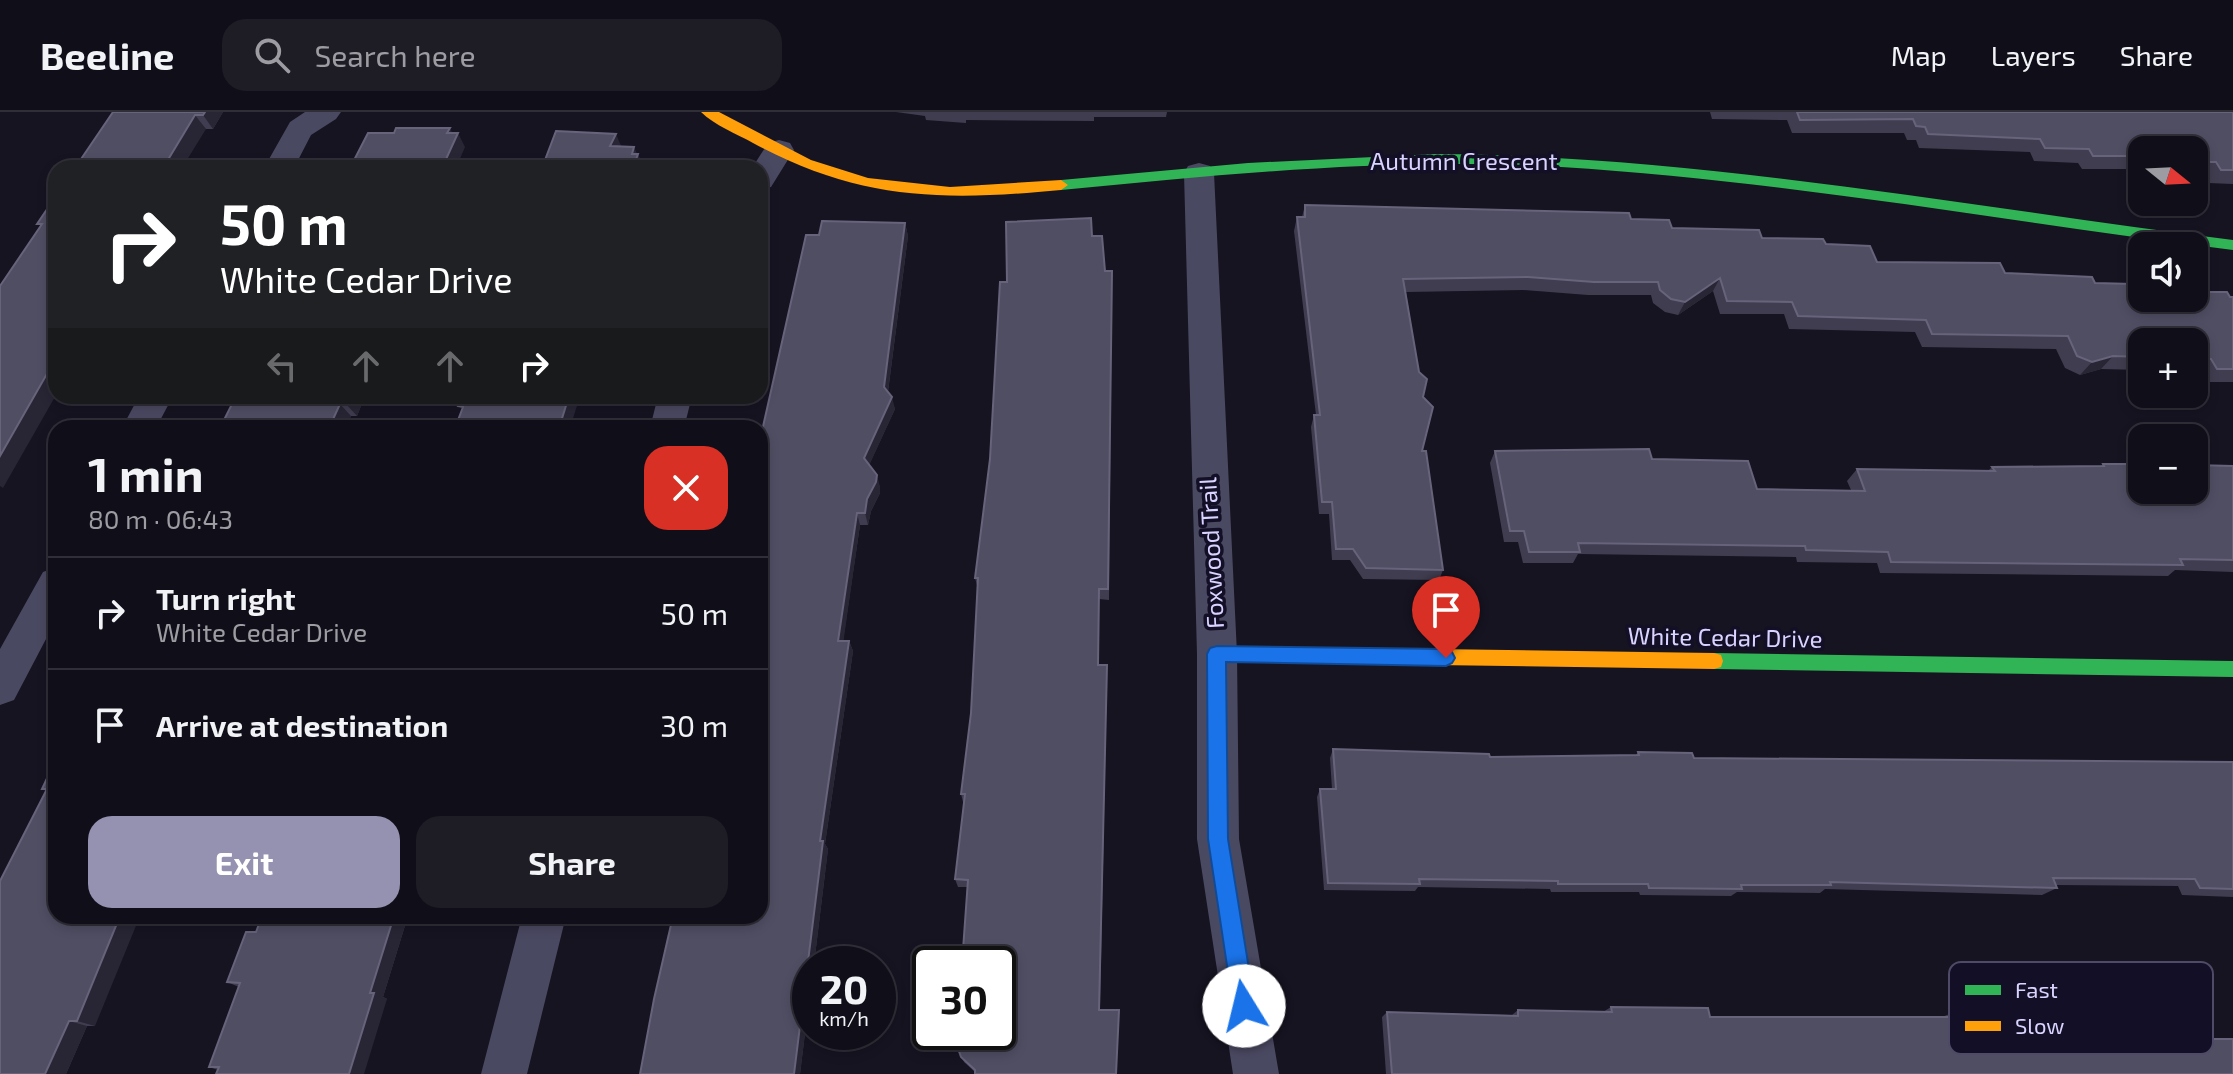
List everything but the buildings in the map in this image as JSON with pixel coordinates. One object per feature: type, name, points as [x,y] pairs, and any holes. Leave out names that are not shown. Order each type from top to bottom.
[{"type":"street","points":[[283,160],[300,129],[326,112]]},
{"type":"street","name":"Autumn Crescent","points":[[708,112],[826,173],[884,187],[949,192],[1336,162],[1457,157],[1564,162],[1732,178],[2233,245]]},
{"type":"street","points":[[768,167],[779,150]]},
{"type":"street","name":"Foxwood Trail","points":[[1199,173],[1217,654],[1218,839],[1256,1074]]},
{"type":"street","points":[[0,687],[48,598]]},
{"type":"street","name":"White Cedar Drive","points":[[1217,654],[2233,669]]},
{"type":"street","points":[[504,1074],[542,924]]},
{"type":"traffic: fast","points":[[1061,185],[1248,168],[1373,161],[1499,159],[1561,162],[1729,177],[2233,245]]},
{"type":"traffic: fast","points":[[1714,661],[2233,669]]},
{"type":"traffic: slow","points":[[708,112],[806,163],[868,183],[950,192],[1061,185]]},
{"type":"traffic: slow","points":[[1217,654],[1714,661]]},
{"type":"route","points":[[1244,1006],[1218,839],[1217,654],[1446,658]]}]
